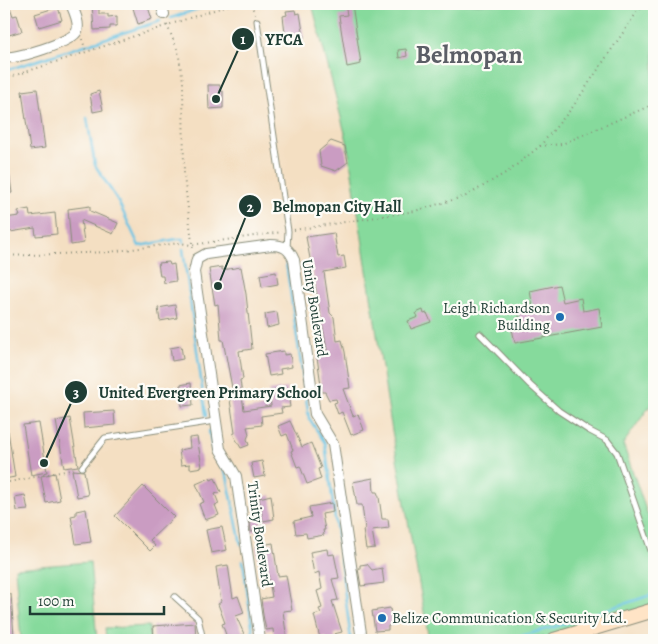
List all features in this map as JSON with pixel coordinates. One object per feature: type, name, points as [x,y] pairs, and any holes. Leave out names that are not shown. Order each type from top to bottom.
[{"type":"main road","points":[[554,640],[654,610]]},
{"type":"street","points":[[5,60],[80,35],[78,22],[71,4]]},
{"type":"street","name":"Unity Boulevard","points":[[196,259],[206,254],[280,245],[287,248],[294,260],[315,414],[333,444],[362,640]]},
{"type":"street","name":"Trinity Boulevard","points":[[196,259],[194,272],[215,421],[220,449],[236,476],[260,640]]},
{"type":"lane","points":[[257,21],[288,231],[287,248]]},
{"type":"lane","points":[[480,334],[530,385],[559,411],[607,440],[617,453],[654,559]]},
{"type":"lane","points":[[82,467],[105,438],[215,421]]},
{"type":"lane","points":[[175,597],[198,618],[202,640]]},
{"type":"path","points":[[4,79],[232,4]]},
{"type":"path","points":[[251,4],[257,21]]},
{"type":"path","points":[[4,256],[109,252],[180,243],[191,245],[415,212],[466,196],[509,171],[540,146],[572,108],[637,12],[646,4]]},
{"type":"path","points":[[167,25],[178,51],[183,82],[184,176],[191,245],[196,259]]},
{"type":"path","points":[[80,35],[86,51]]},
{"type":"path","points":[[5,60],[8,77]]},
{"type":"path","points":[[540,146],[562,144],[654,104]]},
{"type":"path","points":[[4,483],[82,467]]},
{"type":"green space","points":[[312,4],[654,4],[654,400],[623,444],[654,533],[654,610],[554,640],[429,640],[390,419],[347,141]]},
{"type":"green space","points":[[90,562],[97,640],[21,640],[15,568]]},
{"type":"green space","points":[[149,626],[150,640],[106,640],[105,628]]},
{"type":"building","points":[[92,4],[99,4],[99,14],[108,14],[108,17],[117,16],[117,26],[110,26],[110,29],[94,30]]},
{"type":"building","points":[[147,4],[152,19],[138,24],[133,8]]},
{"type":"building","points":[[345,4],[352,4],[361,64],[347,67],[339,16],[347,15]]},
{"type":"building","points":[[10,7],[13,16],[17,15],[22,31],[9,35],[8,33],[4,34],[4,9]]},
{"type":"building","points":[[58,7],[62,20],[39,27],[35,14]]},
{"type":"building","points":[[295,10],[296,14],[300,13],[304,38],[286,41],[283,16],[287,15],[286,11]]},
{"type":"building","points":[[406,49],[407,56],[399,58],[398,50]]},
{"type":"building","points":[[208,85],[220,85],[220,91],[223,91],[223,108],[209,109]]},
{"type":"building","points":[[37,89],[45,148],[30,150],[22,91]]},
{"type":"building","points":[[99,91],[103,110],[93,112],[90,94]]},
{"type":"building","points":[[331,141],[345,146],[348,162],[336,171],[321,166],[319,151]]},
{"type":"building","points":[[4,165],[8,165],[12,193],[4,194]]},
{"type":"building","points":[[90,206],[90,211],[118,223],[113,234],[81,220],[84,243],[71,245],[68,209]]},
{"type":"building","points":[[29,209],[30,216],[55,213],[57,234],[36,236],[35,228],[4,233],[4,218],[20,216],[18,211]]},
{"type":"building","points":[[334,233],[338,257],[344,256],[346,268],[324,272],[330,313],[334,317],[337,341],[342,340],[345,352],[350,388],[343,389],[353,416],[358,414],[364,430],[351,435],[342,412],[338,414],[334,403],[337,402],[336,399],[329,400],[325,392],[322,392],[317,357],[328,355],[306,237]]},
{"type":"building","points":[[169,262],[170,265],[174,264],[176,281],[164,283],[163,276],[160,276],[158,263]]},
{"type":"building","points":[[222,267],[222,270],[241,267],[246,294],[252,349],[239,351],[243,379],[240,380],[244,410],[271,406],[269,391],[287,388],[290,407],[281,408],[282,413],[261,416],[262,425],[247,427],[249,445],[241,448],[233,434],[235,433],[229,393],[233,393],[223,340],[221,340],[218,304],[215,305],[209,269]]},
{"type":"building","points":[[276,272],[278,284],[262,287],[260,275]]},
{"type":"building","name":"Leigh Richardson Building","points":[[559,285],[563,302],[581,298],[583,311],[599,308],[602,327],[515,343],[511,324],[520,322],[518,310],[533,308],[530,291]]},
{"type":"building","points":[[175,305],[177,318],[160,321],[158,308]]},
{"type":"building","points":[[423,310],[424,314],[427,313],[431,322],[411,329],[408,321],[418,317],[416,313]]},
{"type":"building","points":[[277,312],[279,325],[267,328],[265,314]]},
{"type":"building","points":[[181,346],[183,359],[172,361],[170,348]]},
{"type":"building","points":[[284,351],[284,355],[290,354],[292,367],[280,369],[281,374],[269,376],[265,354]]},
{"type":"building","points":[[191,383],[193,405],[182,406],[180,385]]},
{"type":"building","points":[[114,411],[115,425],[84,428],[83,413]]},
{"type":"building","points":[[70,418],[78,466],[64,468],[56,421]]},
{"type":"building","points":[[290,421],[302,447],[311,443],[321,468],[318,469],[321,479],[307,484],[300,466],[297,467],[287,434],[282,436],[278,426]]},
{"type":"building","points":[[39,423],[47,472],[31,475],[23,425]]},
{"type":"building","points":[[4,431],[8,431],[15,477],[4,479]]},
{"type":"building","points":[[197,437],[202,467],[190,469],[190,464],[181,465],[179,450],[190,448],[189,438]]},
{"type":"building","points":[[262,461],[265,476],[254,478],[251,463]]},
{"type":"building","points":[[72,470],[84,471],[88,495],[77,497]]},
{"type":"building","points":[[55,473],[60,500],[46,503],[41,476]]},
{"type":"building","points":[[210,478],[211,480],[215,478],[221,492],[215,494],[219,504],[215,505],[219,515],[205,520],[199,504],[204,502],[196,484]]},
{"type":"building","points":[[373,478],[374,492],[377,492],[379,497],[382,519],[388,519],[389,528],[372,530],[375,548],[366,549],[362,505],[357,505],[353,482]]},
{"type":"building","points":[[143,486],[174,517],[150,540],[155,546],[150,551],[115,516]]},
{"type":"building","points":[[25,495],[28,510],[17,511],[15,497]]},
{"type":"building","points":[[271,495],[274,519],[263,521],[259,498]]},
{"type":"building","points":[[332,503],[333,512],[322,514],[324,535],[307,538],[306,533],[296,534],[294,521],[311,517],[309,507]]},
{"type":"building","points":[[86,509],[91,542],[76,544],[71,516],[76,515],[76,511]]},
{"type":"building","points":[[261,519],[262,530],[251,532],[250,521]]},
{"type":"building","points":[[222,527],[227,550],[211,553],[206,530]]},
{"type":"building","points":[[273,543],[278,576],[286,575],[292,610],[283,611],[287,640],[274,640],[273,629],[266,630],[263,615],[261,599],[272,597],[267,568],[263,569],[262,561],[259,561],[256,546]]},
{"type":"building","points":[[327,549],[328,555],[334,554],[339,578],[332,579],[338,600],[332,601],[342,632],[334,634],[336,640],[327,640],[326,637],[320,638],[314,615],[321,613],[319,609],[322,608],[317,591],[322,589],[319,572],[314,574],[310,552]]},
{"type":"building","points":[[367,564],[372,570],[382,568],[384,583],[361,586],[358,569],[360,569],[360,565]]},
{"type":"building","points":[[228,565],[233,598],[238,596],[244,613],[236,616],[244,634],[235,638],[236,640],[228,640],[222,624],[225,623],[218,604],[221,602],[216,567]]},
{"type":"building","points":[[4,594],[11,594],[14,637],[4,637]]},
{"type":"building","name":"Belize Communication & Security Ltd.","points":[[390,608],[392,625],[388,626],[388,630],[375,631],[372,611]]},
{"type":"building","points":[[195,623],[196,640],[154,640],[153,626]]},
{"type":"waterway","points":[[171,18],[213,4]]},
{"type":"waterway","points":[[4,71],[160,21]]},
{"type":"waterway","points":[[87,118],[95,165],[118,201],[139,246],[177,239],[183,239],[184,242]]},
{"type":"waterway","points":[[183,249],[206,416]]},
{"type":"waterway","points":[[286,263],[309,418],[325,443],[351,640]]},
{"type":"waterway","points":[[209,431],[213,453],[227,476],[241,544]]},
{"type":"waterway","points":[[243,561],[254,640]]},
{"type":"waterway","points":[[507,640],[554,627],[654,594]]},
{"type":"place","name":"YFCA","points":[[216,99]]},
{"type":"place","name":"Belmopan City Hall","points":[[218,286]]},
{"type":"place","name":"Leigh Richardson Building","points":[[560,317]]},
{"type":"place","name":"United Evergreen Primary School","points":[[44,463]]},
{"type":"place","name":"Belize Communication & Security Ltd.","points":[[382,618]]},
{"type":"district","name":"Belmopan","points":[[469,55]]}]
